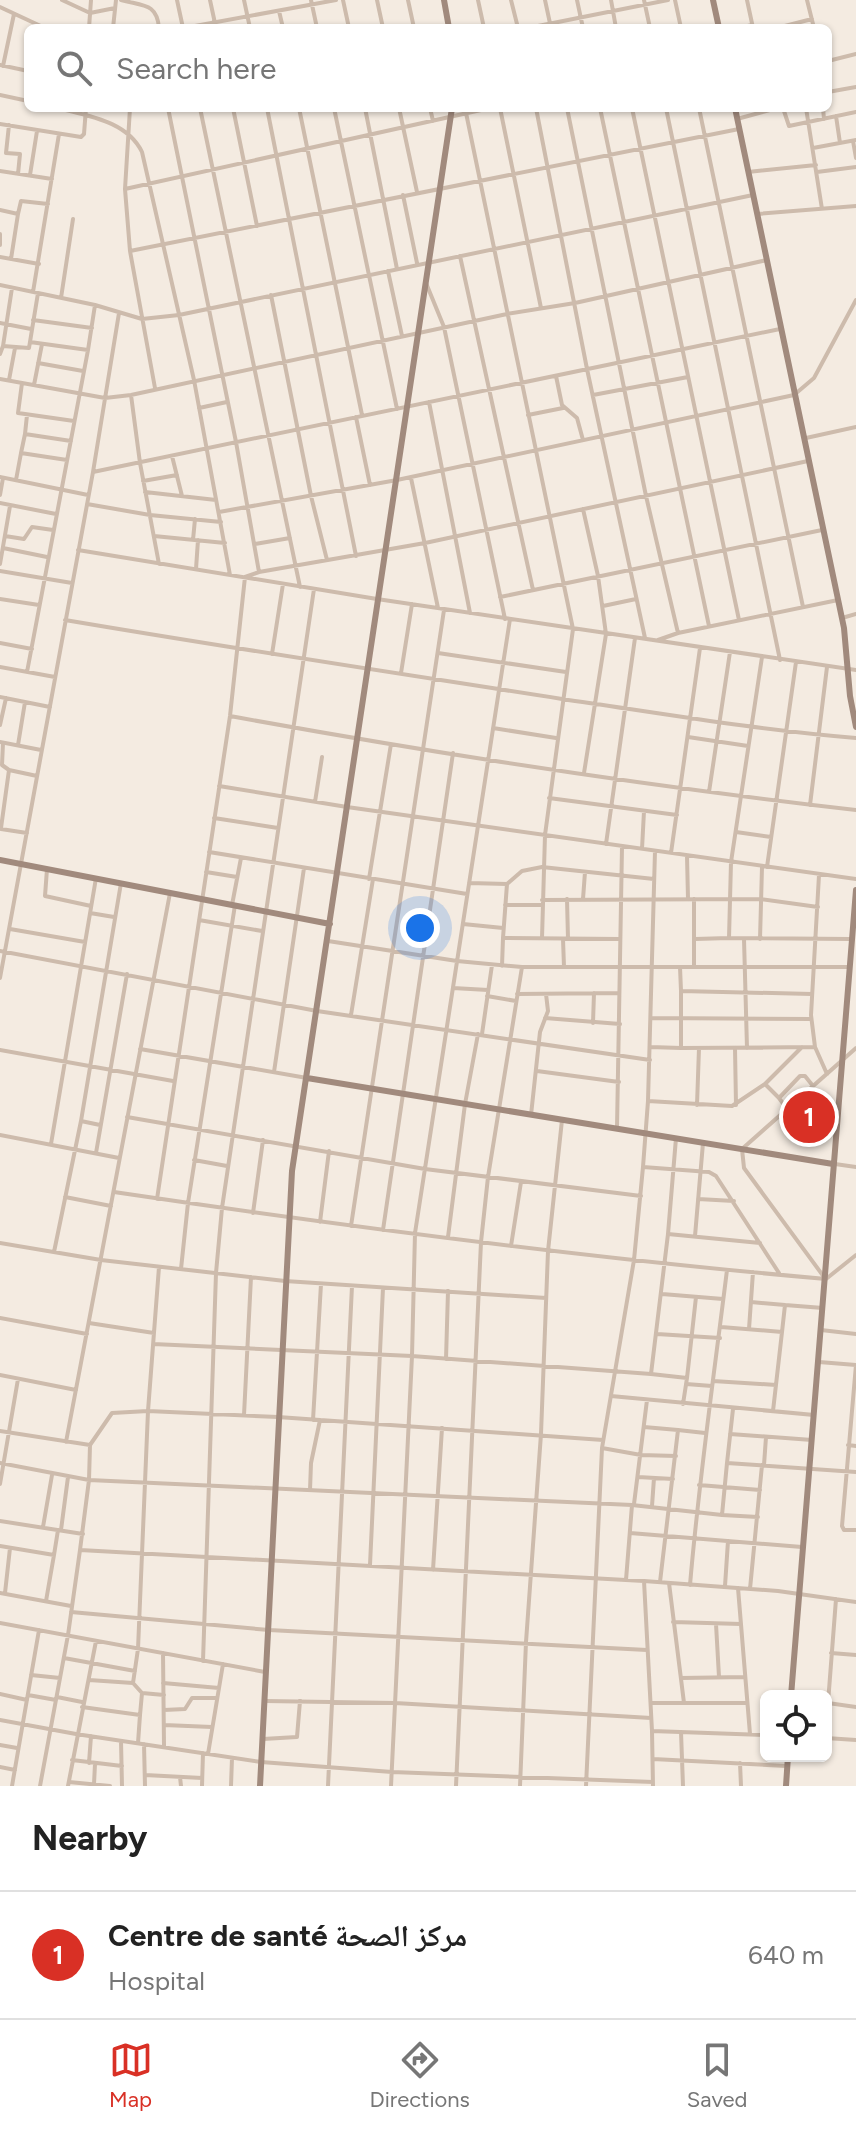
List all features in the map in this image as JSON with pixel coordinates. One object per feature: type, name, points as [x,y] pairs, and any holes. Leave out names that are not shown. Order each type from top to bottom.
[{"type":"street","points":[[62,0],[90,13],[115,8]]},
{"type":"street","points":[[89,24],[91,0]]},
{"type":"street","points":[[113,24],[119,0],[142,3],[156,11],[158,24]]},
{"type":"street","points":[[177,0],[182,24]]},
{"type":"street","points":[[210,0],[215,24]]},
{"type":"street","points":[[244,0],[249,24]]},
{"type":"street","points":[[219,24],[312,2],[336,0]]},
{"type":"street","points":[[343,0],[348,24]]},
{"type":"street","points":[[377,0],[382,24]]},
{"type":"street","points":[[408,0],[413,24]]},
{"type":"street","points":[[444,0],[448,24]]},
{"type":"street","points":[[478,0],[483,24]]},
{"type":"street","points":[[511,0],[517,24]]},
{"type":"street","points":[[545,0],[550,24]]},
{"type":"street","points":[[577,0],[582,24]]},
{"type":"street","points":[[611,0],[615,24]]},
{"type":"street","points":[[558,24],[644,2],[668,0]]},
{"type":"street","points":[[675,0],[680,24]]},
{"type":"street","points":[[713,0],[718,24]]},
{"type":"street","points":[[747,0],[751,24]]},
{"type":"street","points":[[807,0],[813,24]]},
{"type":"street","points":[[312,2],[316,24]]},
{"type":"street","points":[[644,2],[649,24]]},
{"type":"street","points":[[0,7],[36,24]]},
{"type":"street","points":[[279,11],[282,24]]},
{"type":"street","points":[[14,14],[2,66],[24,70]]},
{"type":"street","points":[[801,24],[812,19]]},
{"type":"street","points":[[832,60],[856,54]]},
{"type":"street","points":[[832,91],[856,87]]},
{"type":"street","points":[[0,95],[24,100]]},
{"type":"street","points":[[74,112],[116,126],[140,147],[194,380],[230,575]]},
{"type":"street","points":[[130,112],[125,189],[130,251],[155,388]]},
{"type":"street","points":[[169,112],[236,442],[259,572]]},
{"type":"street","points":[[201,112],[300,587]]},
{"type":"street","points":[[234,112],[257,226]]},
{"type":"street","points":[[268,112],[356,556]]},
{"type":"street","points":[[300,112],[349,348],[370,485]]},
{"type":"street","points":[[335,112],[397,409]]},
{"type":"street","points":[[366,112],[397,269]]},
{"type":"street","points":[[400,112],[417,192]]},
{"type":"street","points":[[431,112],[433,121]]},
{"type":"street","points":[[260,1786],[288,1218],[296,1145],[452,112]]},
{"type":"street","points":[[125,189],[462,112]]},
{"type":"street","points":[[465,112],[573,629],[545,835],[542,938]]},
{"type":"street","points":[[501,112],[541,308]]},
{"type":"street","points":[[537,112],[587,369],[645,639]]},
{"type":"street","points":[[568,112],[632,430],[678,633]]},
{"type":"street","points":[[601,112],[709,626]]},
{"type":"street","points":[[633,112],[739,620]]},
{"type":"street","points":[[667,112],[780,660]]},
{"type":"street","points":[[700,112],[758,403],[803,607]]},
{"type":"street","points":[[736,112],[842,618],[856,727]]},
{"type":"street","points":[[737,119],[762,112]]},
{"type":"street","points":[[784,112],[789,126],[856,112]]},
{"type":"street","points":[[807,112],[822,209]]},
{"type":"street","points":[[823,112],[824,119]]},
{"type":"street","points":[[0,124],[81,137],[86,115]]},
{"type":"street","points":[[836,116],[840,143]]},
{"type":"street","points":[[9,125],[6,153],[20,154],[18,174]]},
{"type":"street","points":[[130,251],[739,129]]},
{"type":"street","points":[[30,175],[37,131]]},
{"type":"street","points":[[3,346],[27,349],[30,342],[59,134]]},
{"type":"street","points":[[813,148],[854,141],[856,158]]},
{"type":"street","points":[[748,172],[816,165]]},
{"type":"street","points":[[817,172],[856,167]]},
{"type":"street","points":[[0,171],[52,179]]},
{"type":"street","points":[[403,195],[418,265]]},
{"type":"street","points":[[0,285],[95,305],[142,319],[179,315],[753,195]]},
{"type":"street","points":[[11,259],[21,201],[48,204]]},
{"type":"street","points":[[757,214],[856,206]]},
{"type":"street","points":[[0,210],[18,214]]},
{"type":"street","points":[[61,298],[73,219]]},
{"type":"street","points":[[0,234],[0,245]]},
{"type":"street","points":[[460,256],[533,590]]},
{"type":"street","points":[[0,257],[39,264]]},
{"type":"street","points":[[0,379],[105,398],[131,395],[767,260]]},
{"type":"street","points":[[388,271],[402,336]]},
{"type":"street","points":[[391,1786],[415,1233],[499,689],[507,619],[471,464],[444,327],[426,283]]},
{"type":"street","points":[[0,354],[3,324],[12,288]]},
{"type":"street","points":[[271,295],[311,496],[327,560]]},
{"type":"street","points":[[219,512],[397,480],[794,395],[814,378],[856,300]]},
{"type":"street","points":[[27,672],[95,305]]},
{"type":"street","points":[[0,310],[8,311]]},
{"type":"street","points":[[0,978],[2,952],[10,929],[119,313]]},
{"type":"street","points":[[33,320],[92,328]]},
{"type":"street","points":[[3,324],[31,329]]},
{"type":"street","points":[[93,472],[780,329]]},
{"type":"street","points":[[30,342],[88,350]]},
{"type":"street","points":[[34,385],[42,344]]},
{"type":"street","points":[[9,380],[15,348]]},
{"type":"street","points":[[38,363],[84,371]]},
{"type":"street","points":[[556,376],[563,408],[577,418],[583,440]]},
{"type":"street","points":[[593,395],[688,377]]},
{"type":"street","points":[[22,383],[17,411],[74,421]]},
{"type":"street","points":[[131,395],[159,564]]},
{"type":"street","points":[[199,408],[227,402]]},
{"type":"street","points":[[429,402],[470,613]]},
{"type":"street","points":[[528,415],[563,408]]},
{"type":"street","points":[[16,480],[27,415]]},
{"type":"street","points":[[803,439],[856,427]]},
{"type":"street","points":[[25,434],[71,441]]},
{"type":"street","points":[[21,453],[67,460]]},
{"type":"street","points":[[172,456],[182,496]]},
{"type":"street","points":[[245,577],[425,543],[808,461]]},
{"type":"street","points":[[143,481],[177,475]]},
{"type":"street","points":[[0,495],[2,477],[88,495]]},
{"type":"street","points":[[351,1226],[438,653],[441,609],[411,477]]},
{"type":"street","points":[[145,492],[216,500]]},
{"type":"street","points":[[0,503],[56,514]]},
{"type":"street","points":[[87,504],[150,515],[221,522]]},
{"type":"street","points":[[0,564],[10,506]]},
{"type":"street","points":[[583,509],[598,576],[606,634],[584,773]]},
{"type":"street","points":[[195,519],[196,569]]},
{"type":"street","points":[[5,536],[24,539],[32,527],[53,530]]},
{"type":"street","points":[[500,597],[822,530]]},
{"type":"street","points":[[154,536],[225,543]]},
{"type":"street","points":[[255,544],[290,538]]},
{"type":"street","points":[[3,548],[48,557]]},
{"type":"street","points":[[78,550],[441,609],[856,670]]},
{"type":"street","points":[[0,571],[72,583]]},
{"type":"street","points":[[157,1199],[230,716],[245,577]]},
{"type":"street","points":[[272,654],[283,584]]},
{"type":"street","points":[[203,1661],[216,1273],[222,1208],[314,589]]},
{"type":"street","points":[[0,599],[39,605]]},
{"type":"street","points":[[603,606],[636,599]]},
{"type":"street","points":[[655,640],[838,600]]},
{"type":"street","points":[[401,674],[412,604]]},
{"type":"street","points":[[842,618],[856,614]]},
{"type":"street","points":[[65,620],[562,699],[752,727],[856,738]]},
{"type":"street","points":[[606,844],[635,638]]},
{"type":"street","points":[[0,643],[32,649]]},
{"type":"street","points":[[671,853],[700,648]]},
{"type":"street","points":[[709,792],[730,652]]},
{"type":"street","points":[[438,653],[566,672]]},
{"type":"street","points":[[729,938],[731,862],[762,657]]},
{"type":"street","points":[[760,939],[760,899],[796,662]]},
{"type":"street","points":[[0,667],[55,677]]},
{"type":"street","points":[[810,805],[827,667]]},
{"type":"street","points":[[0,725],[3,697],[50,707]]},
{"type":"street","points":[[18,745],[25,702]]},
{"type":"street","points":[[230,716],[357,739],[681,788],[856,810]]},
{"type":"street","points":[[493,728],[556,738]]},
{"type":"street","points":[[688,737],[748,746]]},
{"type":"street","points":[[37,776],[9,770],[2,765],[2,742],[42,750]]},
{"type":"street","points":[[350,1016],[391,744]]},
{"type":"street","points":[[383,1230],[453,753]]},
{"type":"street","points":[[315,802],[322,757]]},
{"type":"street","points":[[9,770],[1,828],[27,833]]},
{"type":"street","points":[[219,786],[414,817],[856,879]]},
{"type":"street","points":[[549,798],[678,815]]},
{"type":"street","points":[[642,849],[644,811]]},
{"type":"street","points":[[214,818],[278,828]]},
{"type":"street","points":[[736,832],[771,837]]},
{"type":"street","points":[[617,1129],[622,847]]},
{"type":"street","points":[[586,1783],[602,1448],[634,1260],[641,1196],[650,1060],[655,851]]},
{"type":"street","points":[[209,852],[467,894]]},
{"type":"street","points":[[687,856],[694,967]]},
{"type":"street","points":[[181,1269],[194,1160],[241,858]]},
{"type":"street","points":[[0,860],[330,924]]},
{"type":"street","points":[[469,883],[507,884],[522,871],[542,867],[654,879]]},
{"type":"street","points":[[274,1072],[304,868]]},
{"type":"street","points":[[47,869],[46,898],[91,906]]},
{"type":"street","points":[[206,872],[237,877]]},
{"type":"street","points":[[583,899],[585,872]]},
{"type":"street","points":[[819,874],[811,1019],[815,1047],[827,1074]]},
{"type":"street","points":[[51,1144],[96,878]]},
{"type":"street","points":[[54,1252],[81,1121],[121,883]]},
{"type":"street","points":[[502,966],[507,884]]},
{"type":"street","points":[[791,1690],[856,890]]},
{"type":"street","points":[[66,1442],[170,893]]},
{"type":"street","points":[[505,905],[621,898],[760,899],[818,907]]},
{"type":"street","points":[[564,967],[567,899]]},
{"type":"street","points":[[90,913],[114,917]]},
{"type":"street","points":[[199,920],[262,931]]},
{"type":"street","points":[[463,924],[503,928]]},
{"type":"street","points":[[10,929],[85,942]]},
{"type":"street","points":[[503,938],[620,939]]},
{"type":"street","points":[[694,939],[850,939]]},
{"type":"street","points":[[744,939],[747,1048]]},
{"type":"street","points":[[328,941],[457,961],[522,967],[849,967]]},
{"type":"street","points":[[2,952],[317,1011],[650,1060]]},
{"type":"street","points":[[448,1237],[465,1104],[492,965]]},
{"type":"street","points":[[456,1786],[481,1242],[488,1177],[522,967]]},
{"type":"street","points":[[680,967],[681,1048]]},
{"type":"street","points":[[96,1153],[127,974]]},
{"type":"street","points":[[453,988],[516,1001]]},
{"type":"street","points":[[681,991],[812,994]]},
{"type":"street","points":[[593,1023],[594,993]]},
{"type":"street","points":[[517,994],[620,993]]},
{"type":"street","points":[[531,1115],[541,1026],[548,1011],[546,994]]},
{"type":"street","points":[[545,1018],[620,1024]]},
{"type":"street","points":[[651,1018],[811,1019]]},
{"type":"street","points":[[650,1047],[815,1047]]},
{"type":"street","points":[[648,1101],[736,1105],[765,1084],[802,1047]]},
{"type":"street","points":[[697,1105],[699,1048]]},
{"type":"street","points":[[735,1048],[736,1105]]},
{"type":"street","points":[[140,1049],[856,1167]]},
{"type":"street","points":[[742,1149],[856,1049]]},
{"type":"street","points":[[0,1050],[173,1081]]},
{"type":"street","points":[[537,1071],[619,1082]]},
{"type":"street","points":[[779,1098],[800,1076],[805,1076],[813,1086]]},
{"type":"street","points":[[765,1084],[787,1109]]},
{"type":"street","points":[[127,1117],[425,1169],[641,1196]]},
{"type":"street","points":[[520,1786],[526,1642],[541,1434],[548,1251],[562,1120]]},
{"type":"street","points":[[81,1121],[100,1125]]},
{"type":"street","points":[[0,1135],[120,1158]]},
{"type":"street","points":[[651,1374],[662,1294],[676,1138]]},
{"type":"street","points":[[253,1213],[263,1140]]},
{"type":"street","points":[[695,1236],[703,1143]]},
{"type":"street","points":[[742,1149],[744,1168],[826,1279]]},
{"type":"street","points":[[320,1222],[329,1151]]},
{"type":"street","points":[[194,1160],[228,1167]]},
{"type":"street","points":[[643,1167],[716,1176],[780,1275]]},
{"type":"street","points":[[511,1246],[521,1182]]},
{"type":"street","points":[[114,1192],[548,1251],[826,1279],[856,1255]]},
{"type":"street","points":[[65,1197],[111,1206]]},
{"type":"street","points":[[698,1199],[734,1201]]},
{"type":"street","points":[[668,1234],[760,1243]]},
{"type":"street","points":[[0,1243],[101,1260],[285,1281],[546,1298]]},
{"type":"street","points":[[133,1683],[138,1649],[148,1411],[159,1267]]},
{"type":"street","points":[[690,1585],[708,1407],[720,1338],[727,1270]]},
{"type":"street","points":[[749,1329],[753,1272]]},
{"type":"street","points":[[244,1416],[251,1277]]},
{"type":"street","points":[[313,1420],[321,1284]]},
{"type":"street","points":[[328,1786],[352,1286]]},
{"type":"street","points":[[370,1566],[383,1288]]},
{"type":"street","points":[[446,1359],[448,1291]]},
{"type":"street","points":[[662,1294],[723,1299]]},
{"type":"street","points":[[683,1404],[696,1297]]},
{"type":"street","points":[[751,1302],[823,1308]]},
{"type":"street","points":[[773,1412],[785,1305]]},
{"type":"street","points":[[0,1318],[87,1334]]},
{"type":"street","points":[[89,1323],[154,1333]]},
{"type":"street","points":[[721,1327],[782,1332]]},
{"type":"street","points":[[821,1330],[856,1334]]},
{"type":"street","points":[[657,1334],[720,1338]]},
{"type":"street","points":[[153,1344],[614,1369],[712,1384],[776,1385]]},
{"type":"street","points":[[819,1362],[856,1365],[842,1526],[844,1530],[856,1530]]},
{"type":"street","points":[[0,1375],[76,1390]]},
{"type":"street","points":[[0,1484],[18,1379]]},
{"type":"street","points":[[611,1396],[814,1415]]},
{"type":"street","points":[[626,1580],[647,1400]]},
{"type":"street","points":[[722,1515],[733,1409]]},
{"type":"street","points":[[40,1786],[83,1534],[90,1445],[112,1413],[148,1411],[278,1417],[603,1440]]},
{"type":"street","points":[[310,1490],[311,1463],[320,1420]]},
{"type":"street","points":[[644,1427],[705,1433]]},
{"type":"street","points":[[433,1570],[442,1428]]},
{"type":"street","points":[[660,1582],[678,1430]]},
{"type":"street","points":[[0,1431],[90,1445]]},
{"type":"street","points":[[730,1434],[812,1440]]},
{"type":"street","points":[[750,1589],[766,1437]]},
{"type":"street","points":[[848,1445],[856,1446]]},
{"type":"street","points":[[602,1448],[641,1455],[676,1456]]},
{"type":"street","points":[[727,1463],[856,1472]]},
{"type":"street","points":[[2,1464],[89,1480],[652,1506],[758,1517]]},
{"type":"street","points":[[43,1527],[52,1475]]},
{"type":"street","points":[[46,1601],[68,1477]]},
{"type":"street","points":[[638,1477],[673,1479]]},
{"type":"street","points":[[652,1506],[654,1478]]},
{"type":"street","points":[[699,1485],[760,1490]]},
{"type":"street","points":[[0,1521],[83,1534]]},
{"type":"street","points":[[630,1533],[802,1547]]},
{"type":"street","points":[[725,1587],[728,1541]]},
{"type":"street","points":[[0,1546],[54,1555]]},
{"type":"street","points":[[10,1548],[3,1593],[71,1609],[139,1619],[269,1630],[647,1650]]},
{"type":"street","points":[[80,1550],[660,1582],[856,1602]]},
{"type":"street","points":[[0,1720],[261,1762],[586,1783],[653,1784],[644,1581]]},
{"type":"street","points":[[669,1583],[684,1703]]},
{"type":"street","points":[[738,1588],[750,1734]]},
{"type":"street","points":[[836,1599],[828,1703],[856,1707]]},
{"type":"street","points":[[673,1622],[741,1624]]},
{"type":"street","points":[[0,1623],[267,1672]]},
{"type":"street","points":[[716,1624],[719,1677]]},
{"type":"street","points":[[12,1786],[39,1630]]},
{"type":"street","points":[[96,1641],[68,1784],[110,1786]]},
{"type":"street","points":[[163,1653],[165,1747]]},
{"type":"street","points":[[831,1653],[856,1655]]},
{"type":"street","points":[[64,1658],[135,1671]]},
{"type":"street","points":[[202,1786],[223,1664]]},
{"type":"street","points":[[31,1675],[60,1678]]},
{"type":"street","points":[[681,1678],[745,1677]]},
{"type":"street","points":[[89,1680],[133,1683],[142,1693],[164,1695]]},
{"type":"street","points":[[163,1683],[219,1688]]},
{"type":"street","points":[[142,1693],[140,1715],[145,1786]]},
{"type":"street","points":[[0,1694],[56,1698],[140,1715]]},
{"type":"street","points":[[164,1710],[185,1709],[192,1698],[217,1698]]},
{"type":"street","points":[[265,1701],[395,1703],[651,1718]]},
{"type":"street","points":[[263,1739],[297,1737],[300,1701]]},
{"type":"street","points":[[651,1703],[747,1703]]},
{"type":"street","points":[[164,1725],[212,1727]]},
{"type":"street","points":[[652,1731],[760,1735]]},
{"type":"street","points":[[681,1732],[683,1786]]},
{"type":"street","points":[[91,1736],[94,1784]]},
{"type":"street","points":[[832,1738],[856,1740]]},
{"type":"street","points":[[121,1741],[122,1786]]},
{"type":"street","points":[[0,1745],[18,1749]]},
{"type":"street","points":[[231,1786],[232,1758]]},
{"type":"street","points":[[653,1759],[787,1766]]},
{"type":"street","points":[[72,1760],[122,1766]]},
{"type":"street","points":[[786,1786],[787,1762]]},
{"type":"street","points":[[740,1763],[741,1786]]},
{"type":"street","points":[[0,1767],[15,1770]]},
{"type":"street","points":[[145,1775],[202,1778]]},
{"type":"street","points":[[180,1777],[181,1786]]},
{"type":"place","name":"Centre de santé مركز الصحة","points":[[809,1117]]}]
